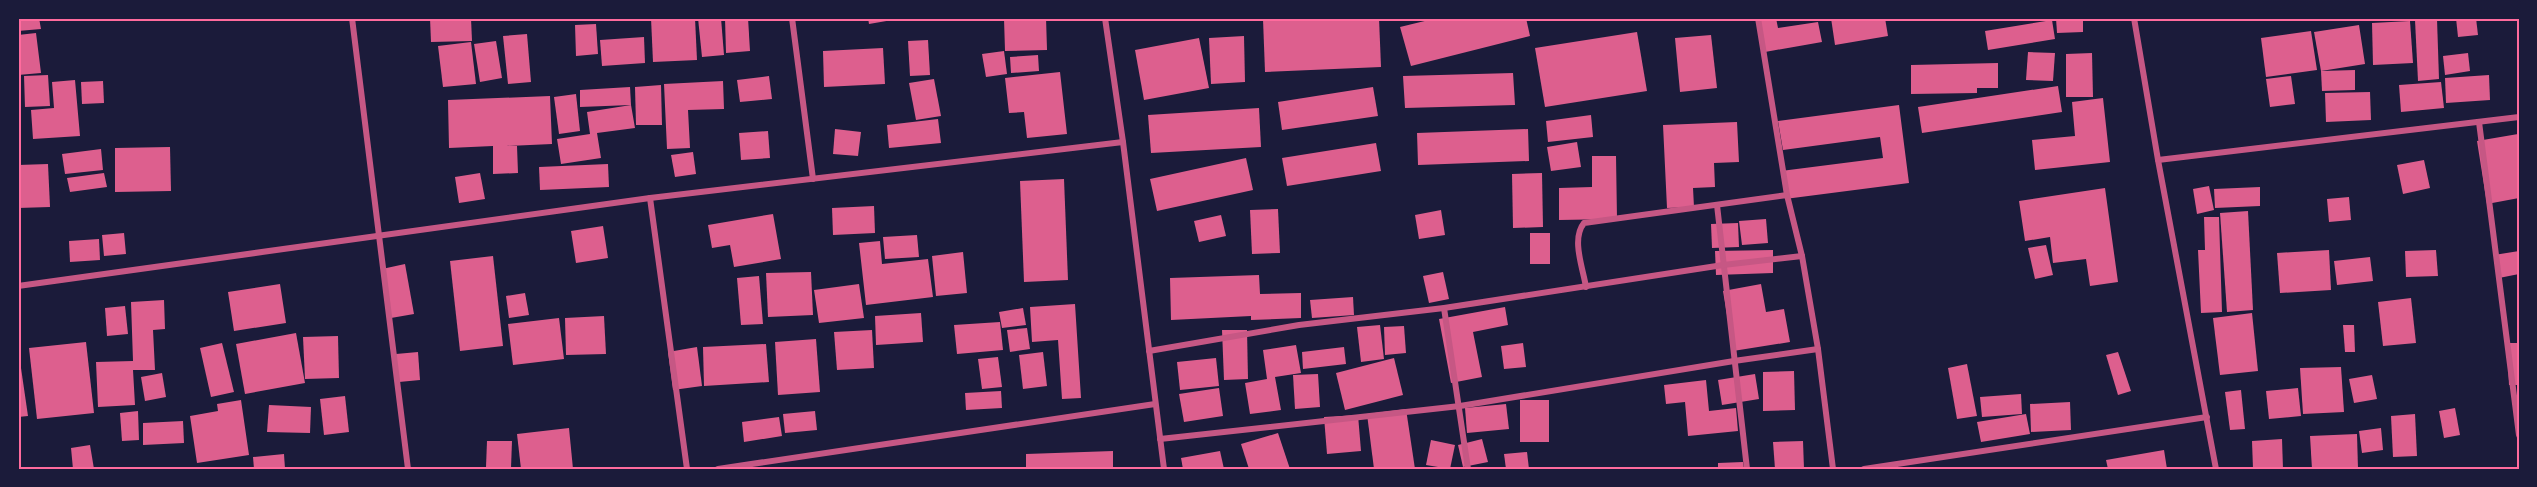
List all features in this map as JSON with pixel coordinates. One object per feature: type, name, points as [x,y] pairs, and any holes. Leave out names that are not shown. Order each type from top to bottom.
[{"type":"street","points":[[352,18],[408,469]]},
{"type":"street","points":[[792,18],[813,179]]},
{"type":"street","points":[[1105,18],[1123,141],[1164,469]]},
{"type":"street","points":[[1758,18],[1787,195],[1802,256],[1818,349],[1833,469]]},
{"type":"street","points":[[2134,18],[2157,160],[2216,469]]},
{"type":"street","points":[[2157,160],[2519,117]]},
{"type":"street","points":[[2479,122],[2519,435]]},
{"type":"street","points":[[18,286],[650,198],[1123,141]]},
{"type":"street","points":[[1586,287],[1578,239],[1584,223],[1787,195]]},
{"type":"street","points":[[650,198],[687,469]]},
{"type":"street","points":[[1717,205],[1747,469]]},
{"type":"street","points":[[1149,351],[1299,325],[1444,308],[1724,265],[1802,256]]},
{"type":"street","points":[[1444,308],[1468,469]]},
{"type":"street","points":[[1160,440],[1460,406],[1818,349]]},
{"type":"street","points":[[718,469],[1155,404]]},
{"type":"street","points":[[1864,469],[2207,417]]},
{"type":"building","points":[[18,18],[39,18],[41,29],[18,31]]},
{"type":"building","points":[[430,18],[471,18],[472,41],[431,42]]},
{"type":"building","points":[[651,18],[695,18],[697,60],[653,62]]},
{"type":"building","points":[[698,18],[721,18],[724,55],[702,57]]},
{"type":"building","points":[[725,18],[748,18],[750,51],[726,53]]},
{"type":"building","points":[[868,18],[898,18],[898,19],[869,24]]},
{"type":"building","points":[[1004,18],[1046,18],[1047,50],[1005,51]]},
{"type":"building","points":[[1379,18],[1381,67],[1265,72],[1263,19]]},
{"type":"building","points":[[1437,18],[1526,18],[1530,36],[1411,66],[1400,27]]},
{"type":"building","points":[[1759,18],[1776,18],[1778,28],[1818,22],[1822,42],[1765,52]]},
{"type":"building","points":[[1831,18],[1885,18],[1888,36],[1835,45]]},
{"type":"building","points":[[2056,18],[2083,18],[2083,32],[2057,33]]},
{"type":"building","points":[[2456,18],[2476,18],[2478,35],[2458,37]]},
{"type":"building","points":[[2437,19],[2439,79],[2418,81],[2415,20]]},
{"type":"building","points":[[2052,20],[2055,39],[1988,50],[1985,31]]},
{"type":"building","points":[[2410,21],[2413,63],[2373,65],[2372,23]]},
{"type":"building","points":[[596,24],[598,54],[576,56],[575,25]]},
{"type":"building","points":[[2359,25],[2365,64],[2321,71],[2314,32]]},
{"type":"building","points":[[2311,31],[2317,70],[2266,77],[2261,38]]},
{"type":"building","points":[[1637,32],[1647,91],[1545,107],[1535,48]]},
{"type":"building","points":[[36,33],[41,73],[18,75],[18,35]]},
{"type":"building","points":[[527,34],[531,82],[508,84],[503,36]]},
{"type":"building","points":[[1711,35],[1717,88],[1680,92],[1675,38]]},
{"type":"building","points":[[1244,36],[1245,82],[1211,84],[1209,38]]},
{"type":"building","points":[[644,37],[645,63],[602,66],[600,40]]},
{"type":"building","points":[[1199,38],[1209,88],[1144,100],[1135,50]]},
{"type":"building","points":[[928,40],[930,75],[910,76],[908,41]]},
{"type":"building","points":[[496,41],[502,78],[480,82],[474,44]]},
{"type":"building","points":[[471,42],[476,84],[443,87],[438,46]]},
{"type":"building","points":[[883,48],[885,84],[824,87],[823,51]]},
{"type":"building","points":[[1004,51],[1007,74],[986,77],[982,54]]},
{"type":"building","points":[[2028,52],[2055,53],[2053,81],[2026,80]]},
{"type":"building","points":[[2092,53],[2093,97],[2066,97],[2066,54]]},
{"type":"building","points":[[2468,53],[2470,71],[2445,75],[2443,56]]},
{"type":"building","points":[[1038,55],[1039,71],[1011,73],[1010,57]]},
{"type":"building","points":[[1998,63],[1998,88],[1977,88],[1977,93],[1911,94],[1911,65]]},
{"type":"building","points":[[2355,70],[2355,90],[2322,91],[2321,71]]},
{"type":"building","points":[[1060,72],[1067,134],[1027,138],[1024,112],[1009,113],[1005,78]]},
{"type":"building","points":[[1513,73],[1515,105],[1405,108],[1403,76]]},
{"type":"building","points":[[48,75],[50,106],[25,107],[24,76]]},
{"type":"building","points":[[2489,75],[2490,100],[2446,103],[2445,78]]},
{"type":"building","points":[[769,76],[772,99],[740,102],[737,80]]},
{"type":"building","points":[[2291,76],[2295,104],[2270,107],[2266,79]]},
{"type":"building","points":[[934,79],[941,116],[916,120],[909,83]]},
{"type":"building","points":[[75,80],[80,136],[33,139],[31,110],[54,108],[52,82]]},
{"type":"building","points":[[103,81],[104,103],[82,104],[81,82]]},
{"type":"building","points":[[723,81],[724,109],[688,110],[690,148],[667,149],[664,84]]},
{"type":"building","points":[[2441,82],[2444,108],[2401,112],[2399,85]]},
{"type":"building","points":[[661,85],[662,125],[636,125],[635,87]]},
{"type":"building","points":[[2058,86],[2062,112],[1922,133],[1918,107]]},
{"type":"building","points":[[630,87],[631,105],[580,107],[580,90]]},
{"type":"building","points":[[1373,87],[1378,116],[1282,130],[1278,102]]},
{"type":"building","points":[[2370,92],[2371,120],[2326,122],[2325,93]]},
{"type":"building","points":[[576,94],[580,131],[559,134],[554,97]]},
{"type":"building","points":[[550,96],[552,144],[506,146],[517,146],[518,173],[493,174],[493,146],[449,148],[448,100]]},
{"type":"building","points":[[2103,98],[2110,162],[2035,170],[2032,140],[2075,136],[2072,102]]},
{"type":"building","points":[[631,105],[635,128],[597,133],[601,158],[561,164],[557,139],[590,134],[587,112]]},
{"type":"building","points":[[1899,105],[1909,183],[1785,199],[1781,171],[1883,158],[1880,137],[1783,150],[1778,121]]},
{"type":"building","points":[[1259,108],[1261,147],[1151,153],[1148,115]]},
{"type":"building","points":[[1591,115],[1593,137],[1548,142],[1546,121]]},
{"type":"building","points":[[938,119],[941,143],[889,148],[887,125]]},
{"type":"building","points":[[1737,122],[1739,162],[1714,163],[1715,187],[1693,188],[1694,207],[1667,208],[1663,125]]},
{"type":"building","points":[[835,129],[861,132],[858,156],[833,154]]},
{"type":"building","points":[[1528,129],[1529,161],[1418,165],[1417,133]]},
{"type":"building","points":[[768,131],[770,158],[741,160],[739,133]]},
{"type":"building","points":[[2518,134],[2519,198],[2487,204],[2477,141]]},
{"type":"building","points":[[1577,142],[1581,167],[1551,171],[1547,147]]},
{"type":"building","points":[[1376,143],[1381,171],[1287,186],[1282,158]]},
{"type":"building","points":[[170,147],[171,191],[115,192],[115,148]]},
{"type":"building","points":[[101,149],[103,170],[65,174],[62,154]]},
{"type":"building","points":[[693,152],[696,174],[675,177],[671,155]]},
{"type":"building","points":[[1592,156],[1616,156],[1617,219],[1559,220],[1559,188],[1592,187]]},
{"type":"building","points":[[1246,158],[1253,190],[1157,211],[1150,179]]},
{"type":"building","points":[[2424,160],[2430,188],[2403,194],[2397,165]]},
{"type":"building","points":[[48,164],[50,207],[18,208],[18,165]]},
{"type":"building","points":[[608,164],[609,187],[540,190],[539,167]]},
{"type":"building","points":[[104,173],[107,187],[70,192],[67,178]]},
{"type":"building","points":[[480,173],[485,199],[459,203],[455,177]]},
{"type":"building","points":[[1542,173],[1543,227],[1513,228],[1512,174]]},
{"type":"building","points":[[1064,179],[1068,280],[1024,282],[1020,181]]},
{"type":"building","points":[[2209,186],[2214,210],[2197,214],[2193,189]]},
{"type":"building","points":[[2260,187],[2260,206],[2215,208],[2214,189]]},
{"type":"building","points":[[2105,188],[2118,282],[2090,286],[2086,259],[2053,263],[2050,237],[2025,241],[2019,201]]},
{"type":"building","points":[[2349,197],[2351,220],[2329,222],[2327,199]]},
{"type":"building","points":[[874,206],[875,233],[833,235],[832,208]]},
{"type":"building","points":[[1278,209],[1280,253],[1252,254],[1250,210]]},
{"type":"building","points":[[1441,210],[1445,235],[1419,239],[1415,215]]},
{"type":"building","points":[[2248,211],[2253,310],[2227,312],[2220,213]]},
{"type":"building","points":[[773,214],[781,259],[734,267],[730,245],[712,248],[708,225]]},
{"type":"building","points":[[1221,215],[1226,236],[1199,242],[1194,221]]},
{"type":"building","points":[[2204,217],[2219,217],[2222,312],[2201,313],[2198,250],[2205,250]]},
{"type":"building","points":[[1766,219],[1768,243],[1742,245],[1739,221]]},
{"type":"building","points":[[1738,223],[1739,247],[1712,248],[1711,224]]},
{"type":"building","points":[[603,226],[608,258],[576,263],[571,231]]},
{"type":"building","points":[[124,233],[126,254],[104,256],[102,235]]},
{"type":"building","points":[[1530,233],[1550,233],[1550,264],[1530,264]]},
{"type":"building","points":[[917,235],[919,257],[885,259],[883,237]]},
{"type":"building","points":[[99,239],[100,260],[70,262],[69,241]]},
{"type":"building","points":[[880,241],[882,264],[928,259],[933,297],[866,305],[859,243]]},
{"type":"building","points":[[2046,245],[2053,275],[2035,279],[2028,248]]},
{"type":"building","points":[[1773,250],[1773,273],[1716,275],[1715,251]]},
{"type":"building","points":[[2329,250],[2331,290],[2280,293],[2277,253]]},
{"type":"building","points":[[2436,250],[2438,276],[2406,277],[2405,251]]},
{"type":"building","points":[[2519,251],[2519,274],[2499,278],[2494,255]]},
{"type":"building","points":[[963,252],[967,293],[936,296],[932,256]]},
{"type":"building","points":[[493,256],[503,346],[460,351],[450,261]]},
{"type":"building","points":[[2370,257],[2373,281],[2337,285],[2334,261]]},
{"type":"building","points":[[405,264],[414,314],[391,318],[382,269]]},
{"type":"building","points":[[811,272],[813,315],[768,317],[766,273]]},
{"type":"building","points":[[1443,272],[1449,299],[1429,303],[1423,276]]},
{"type":"building","points":[[1259,275],[1260,294],[1301,293],[1301,318],[1251,320],[1251,316],[1171,320],[1170,278]]},
{"type":"building","points":[[759,276],[763,324],[741,325],[737,278]]},
{"type":"building","points":[[280,284],[286,323],[234,331],[228,292]]},
{"type":"building","points":[[859,284],[864,318],[819,323],[814,290]]},
{"type":"building","points":[[1761,284],[1766,312],[1784,309],[1790,342],[1733,351],[1723,291]]},
{"type":"building","points":[[525,293],[529,315],[509,318],[506,296]]},
{"type":"building","points":[[1353,297],[1354,315],[1312,318],[1310,300]]},
{"type":"building","points":[[2411,298],[2416,343],[2383,346],[2378,302]]},
{"type":"building","points":[[164,300],[165,329],[153,330],[155,370],[133,370],[135,405],[98,407],[96,362],[133,361],[131,302]]},
{"type":"building","points":[[1075,304],[1081,398],[1062,399],[1058,340],[1032,342],[1030,307]]},
{"type":"building","points":[[125,306],[128,334],[107,336],[105,308]]},
{"type":"building","points":[[1505,307],[1508,325],[1473,332],[1482,377],[1451,383],[1439,319]]},
{"type":"building","points":[[1023,308],[1026,325],[1002,328],[999,312]]},
{"type":"building","points":[[921,313],[923,342],[876,345],[875,316]]},
{"type":"building","points":[[2252,313],[2258,371],[2220,375],[2213,318]]},
{"type":"building","points":[[604,316],[606,354],[566,355],[565,318]]},
{"type":"building","points":[[559,318],[564,359],[513,365],[508,324]]},
{"type":"building","points":[[1000,322],[1003,350],[957,354],[954,325]]},
{"type":"building","points":[[1380,325],[1384,359],[1361,362],[1357,327]]},
{"type":"building","points":[[2343,325],[2354,325],[2355,352],[2345,352]]},
{"type":"building","points":[[1404,326],[1406,353],[1385,355],[1384,327]]},
{"type":"building","points":[[1027,328],[1030,349],[1010,352],[1007,330]]},
{"type":"building","points":[[872,330],[874,368],[837,370],[834,332]]},
{"type":"building","points":[[1222,330],[1247,330],[1248,379],[1224,380]]},
{"type":"building","points":[[296,333],[305,383],[245,394],[236,344]]},
{"type":"building","points":[[338,336],[339,378],[305,379],[303,337]]},
{"type":"building","points":[[816,339],[820,392],[778,395],[775,342]]},
{"type":"building","points":[[86,342],[94,413],[37,419],[29,348]]},
{"type":"building","points":[[222,343],[234,392],[211,397],[200,348]]},
{"type":"building","points":[[1523,343],[1526,367],[1504,369],[1501,346]]},
{"type":"building","points":[[2507,343],[2519,343],[2519,385],[2509,385]]},
{"type":"building","points":[[766,344],[769,382],[704,386],[703,347]]},
{"type":"building","points":[[1296,345],[1301,373],[1275,377],[1281,410],[1250,414],[1245,383],[1267,379],[1263,350]]},
{"type":"building","points":[[697,347],[702,386],[673,390],[668,352]]},
{"type":"building","points":[[1344,347],[1346,364],[1303,369],[1302,352]]},
{"type":"building","points":[[418,352],[420,380],[399,382],[396,354]]},
{"type":"building","points":[[1043,352],[1047,386],[1023,389],[1019,355]]},
{"type":"building","points":[[2118,352],[2131,391],[2118,395],[2106,355]]},
{"type":"building","points":[[998,357],[1002,387],[982,389],[978,359]]},
{"type":"building","points":[[1216,358],[1219,386],[1180,390],[1177,362]]},
{"type":"building","points":[[1394,358],[1403,395],[1345,410],[1336,373]]},
{"type":"building","points":[[1967,364],[1977,416],[1957,419],[1948,368]]},
{"type":"building","points":[[2341,367],[2344,412],[2303,414],[2300,368]]},
{"type":"building","points":[[21,368],[28,416],[18,417],[18,369]]},
{"type":"building","points":[[1794,371],[1795,410],[1763,411],[1763,372]]},
{"type":"building","points":[[162,373],[166,397],[145,401],[141,377]]},
{"type":"building","points":[[1318,374],[1320,407],[1295,409],[1293,375]]},
{"type":"building","points":[[1755,374],[1759,399],[1722,405],[1718,380]]},
{"type":"building","points":[[2372,375],[2377,399],[2354,403],[2349,379]]},
{"type":"building","points":[[1706,380],[1709,411],[1736,408],[1738,431],[1688,436],[1685,402],[1666,404],[1664,385]]},
{"type":"building","points":[[1219,388],[1223,416],[1184,422],[1179,394]]},
{"type":"building","points":[[2298,388],[2301,416],[2269,419],[2266,391]]},
{"type":"building","points":[[2241,390],[2245,429],[2230,430],[2225,392]]},
{"type":"building","points":[[1001,391],[1002,408],[966,410],[965,393]]},
{"type":"building","points":[[2021,394],[2022,414],[1982,417],[1980,397]]},
{"type":"building","points":[[345,396],[349,432],[324,435],[320,399]]},
{"type":"building","points":[[241,400],[249,455],[197,463],[190,416],[218,411],[217,404]]},
{"type":"building","points":[[1520,400],[1549,400],[1549,442],[1520,442]]},
{"type":"building","points":[[2070,402],[2071,430],[2031,432],[2030,404]]},
{"type":"building","points":[[1506,404],[1509,429],[1467,433],[1465,408]]},
{"type":"building","points":[[269,405],[311,407],[310,433],[267,432]]},
{"type":"building","points":[[2455,408],[2460,435],[2444,438],[2439,411]]},
{"type":"building","points":[[1406,409],[1415,469],[1374,469],[1367,414]]},
{"type":"building","points":[[138,411],[139,440],[122,441],[120,413]]},
{"type":"building","points":[[815,411],[817,430],[785,433],[783,414]]},
{"type":"building","points":[[2026,414],[2030,434],[1981,442],[1977,422]]},
{"type":"building","points":[[2415,414],[2417,456],[2393,457],[2391,416]]},
{"type":"building","points":[[1358,415],[1361,451],[1327,454],[1324,417]]},
{"type":"building","points":[[779,417],[782,436],[744,442],[742,422]]},
{"type":"building","points":[[183,421],[184,443],[143,445],[143,423]]},
{"type":"building","points":[[569,428],[573,469],[521,469],[517,434]]},
{"type":"building","points":[[2381,428],[2383,450],[2362,453],[2359,431]]},
{"type":"building","points":[[1278,433],[1290,469],[1249,469],[1241,444]]},
{"type":"building","points":[[2357,434],[2358,469],[2312,469],[2310,436]]},
{"type":"building","points":[[1482,439],[1488,462],[1463,467],[1458,445]]},
{"type":"building","points":[[2282,439],[2283,469],[2253,469],[2252,441]]},
{"type":"building","points":[[1431,440],[1455,445],[1450,469],[1426,465]]},
{"type":"building","points":[[487,441],[512,441],[511,468],[486,467]]},
{"type":"building","points":[[1803,441],[1804,469],[1775,469],[1773,442]]},
{"type":"building","points":[[90,445],[94,469],[73,469],[71,448]]},
{"type":"building","points":[[2164,450],[2167,469],[2108,469],[2106,460]]},
{"type":"building","points":[[1113,451],[1113,469],[1026,469],[1026,454]]},
{"type":"building","points":[[1220,451],[1224,469],[1183,469],[1181,458]]},
{"type":"building","points":[[1527,452],[1529,469],[1506,469],[1504,454]]},
{"type":"building","points":[[284,454],[285,469],[254,469],[253,457]]},
{"type":"building","points":[[1743,462],[1744,469],[1718,469],[1718,463]]}]
